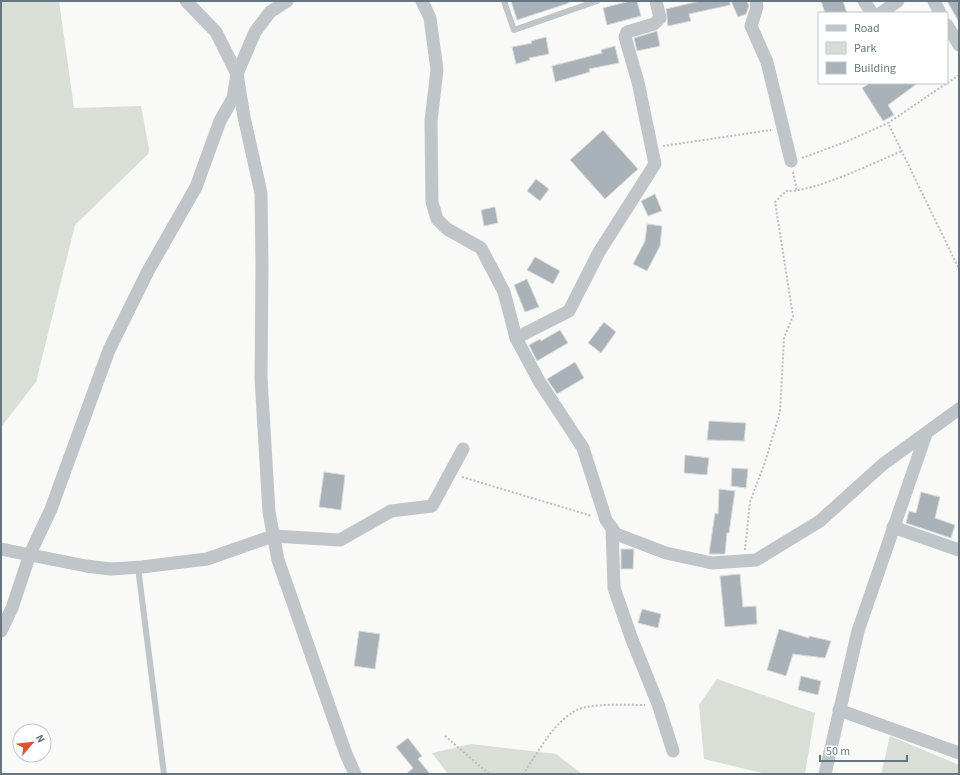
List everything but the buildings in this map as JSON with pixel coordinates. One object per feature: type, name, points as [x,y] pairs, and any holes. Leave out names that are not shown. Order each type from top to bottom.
[{"type":"street","points":[[186,1],[216,32],[236,74],[261,193],[262,265],[260,378],[269,512],[273,536],[278,560],[344,747],[355,774]]},
{"type":"street","points":[[1,631],[12,608],[30,554],[51,509],[109,350],[148,271],[196,187],[220,121],[233,98],[236,74],[255,32],[270,12],[287,1]]},
{"type":"street","points":[[422,1],[430,18],[436,70],[431,121],[432,202],[435,213],[437,218],[447,229],[481,248],[504,292],[516,338],[539,381],[583,448],[609,524],[614,588],[631,637],[658,704],[673,751]]},
{"type":"street","points":[[516,338],[568,311],[599,252],[655,164],[638,82],[625,37],[627,32],[654,24],[660,18],[656,1]]},
{"type":"street","points":[[756,1],[757,7],[751,26],[767,62],[791,162]]},
{"type":"street","points":[[864,1],[871,12]]},
{"type":"street","points":[[882,12],[898,1]]},
{"type":"street","points":[[934,1],[940,12]]},
{"type":"street","points":[[948,27],[959,46]]},
{"type":"street","points":[[609,524],[616,534],[666,553],[712,563],[756,560],[820,520],[882,465],[959,409]]},
{"type":"street","points":[[825,774],[858,631],[926,434]]},
{"type":"street","points":[[1,549],[86,566],[112,569],[138,568],[207,559],[273,536],[340,540],[391,511],[432,506],[463,449]]},
{"type":"street","points":[[893,527],[959,550]]},
{"type":"street","points":[[839,710],[959,753]]},
{"type":"lane","points":[[504,1],[514,30],[596,1]]},
{"type":"lane","points":[[138,568],[164,774]]},
{"type":"path","points":[[948,82],[959,75]]},
{"type":"path","points":[[797,192],[791,162],[848,141],[888,123],[946,84]]},
{"type":"path","points":[[888,123],[959,269]]},
{"type":"path","points":[[652,147],[783,128]]},
{"type":"path","points":[[744,561],[750,502],[765,462],[780,412],[784,338],[793,316],[775,202],[786,192],[797,192],[902,151]]},
{"type":"path","points":[[449,473],[609,524]]},
{"type":"path","points":[[523,774],[557,726],[577,710],[592,707],[658,704]]},
{"type":"path","points":[[446,736],[489,774]]},
{"type":"green space","points":[[1,1],[59,1],[74,108],[141,106],[149,149],[148,154],[75,225],[36,382],[1,427]]},
{"type":"green space","points":[[717,679],[815,713],[805,774],[766,774],[704,759],[699,705]]},
{"type":"green space","points":[[890,736],[959,765],[959,774],[881,774]]},
{"type":"green space","points":[[471,744],[556,754],[582,774],[448,774],[432,753]]}]
